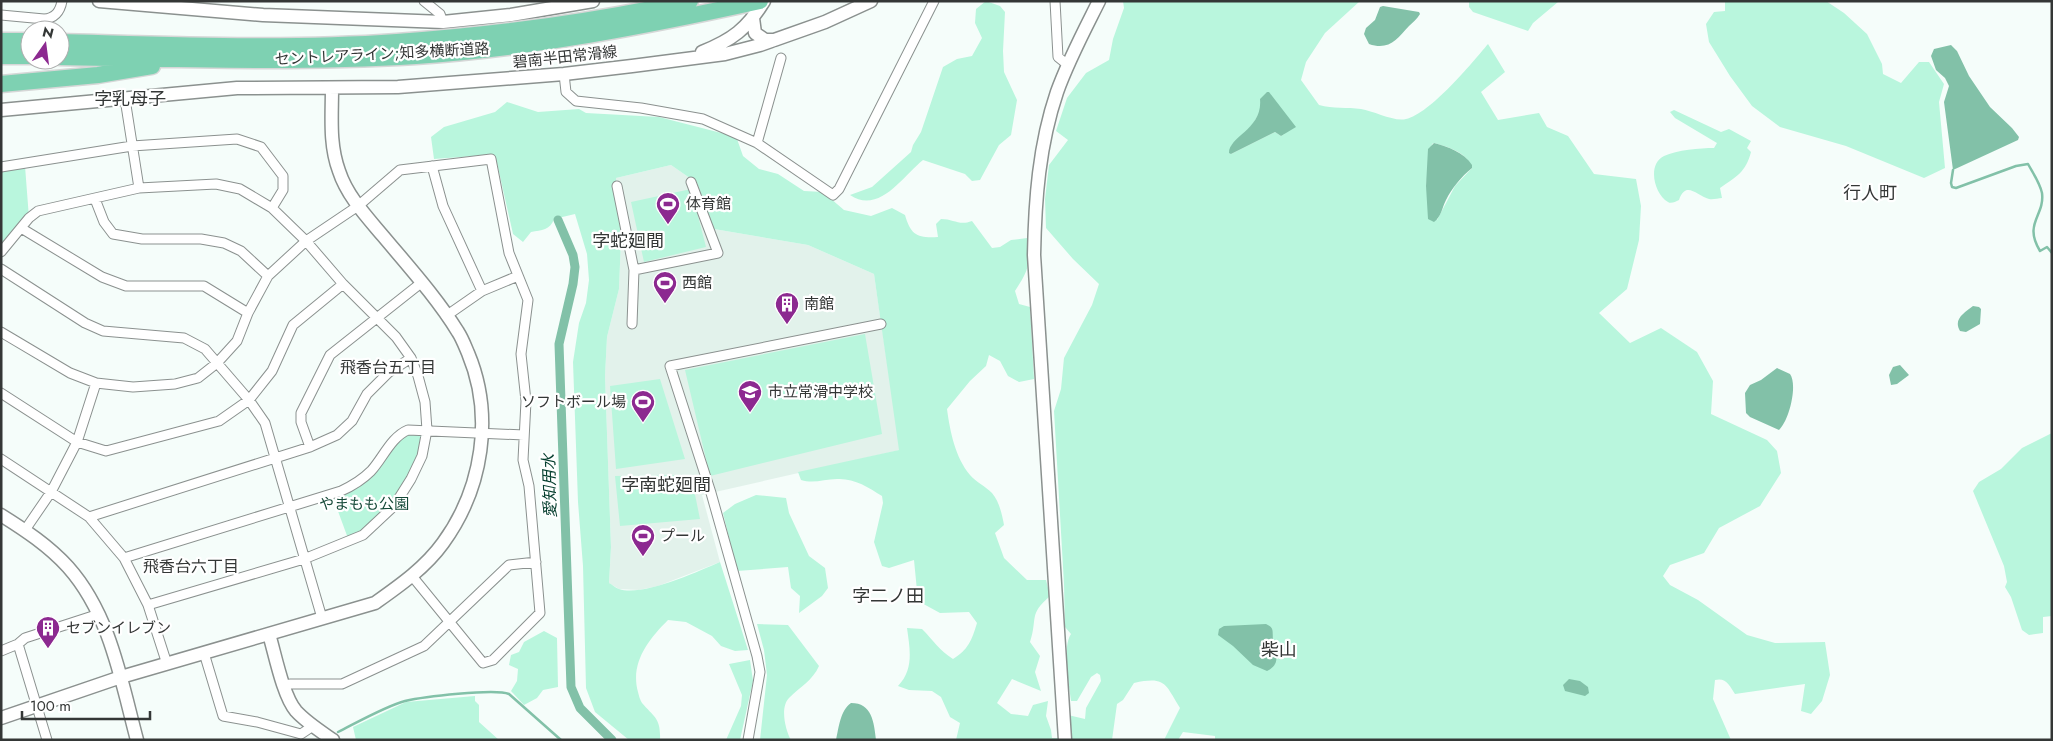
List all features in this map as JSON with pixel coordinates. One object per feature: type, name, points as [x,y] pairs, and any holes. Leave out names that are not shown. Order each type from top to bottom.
[{"type":"highway","name":"セントレアライン;知多横断道路","points":[[70,42],[241,46],[396,42],[516,31],[621,15],[690,1]]},
{"type":"highway","name":"セントレアライン;知多横断道路","points":[[70,57],[248,61],[364,58],[467,51],[607,33],[762,1]]},
{"type":"highway","points":[[4,41],[20,41]]},
{"type":"highway","points":[[1,56],[20,56]]},
{"type":"highway","points":[[1,84],[98,75],[194,60]]},
{"type":"street","points":[[1,15],[51,18],[57,14],[62,1]]},
{"type":"street","points":[[99,1],[263,15],[443,22],[521,13],[593,1]]},
{"type":"street","points":[[424,1],[440,14],[443,22]]},
{"type":"street","name":"碧南半田常滑線","points":[[683,59],[722,44],[738,34],[753,18],[762,1]]},
{"type":"street","name":"碧南半田常滑線","points":[[1,110],[237,88],[398,87],[564,74],[725,54],[779,39],[871,1]]},
{"type":"street","points":[[564,74],[566,92],[576,102],[641,108],[703,119],[757,143],[833,195],[837,192],[934,1]]},
{"type":"street","points":[[1055,1],[1058,57],[1068,65]]},
{"type":"street","points":[[1064,740],[1034,255],[1035,198],[1047,130],[1068,65],[1099,1]]},
{"type":"street","points":[[753,18],[755,33],[759,37],[765,40],[779,39]]},
{"type":"street","points":[[757,143],[781,58]]},
{"type":"street","points":[[1,718],[121,677],[375,603],[412,576],[442,544],[460,517],[474,482],[482,432],[481,400],[476,372],[459,333],[358,206],[339,172],[332,146],[332,88]]},
{"type":"street","points":[[125,99],[139,188]]},
{"type":"street","points":[[1,167],[132,146],[237,138],[261,147],[283,176],[283,190],[272,208]]},
{"type":"street","points":[[1,332],[70,374],[96,383],[133,387],[174,384],[198,378],[217,363],[237,341],[248,313],[268,276],[306,241],[358,206],[400,170],[491,160],[509,253],[528,302],[521,354],[526,401],[522,460],[529,486],[540,613],[493,660],[483,663],[412,576]]},
{"type":"street","points":[[432,166],[443,206],[482,292]]},
{"type":"street","points":[[634,270],[718,253],[690,182]]},
{"type":"street","points":[[1,252],[38,211],[139,188],[216,184],[240,189],[272,208],[306,241],[343,284],[396,337],[411,358],[425,402],[427,430],[422,456],[411,480],[394,506],[362,535],[304,559],[148,605]]},
{"type":"street","points":[[617,186],[634,270],[632,324]]},
{"type":"street","points":[[95,199],[104,222],[113,234],[142,238],[201,239],[224,243],[241,252],[268,276]]},
{"type":"street","points":[[21,228],[102,277],[126,286],[204,286],[248,313]]},
{"type":"street","points":[[1,269],[91,326],[103,331],[184,338],[205,349],[249,400],[265,423],[288,508],[322,618]]},
{"type":"street","points":[[446,316],[482,292],[518,276]]},
{"type":"street","points":[[310,447],[301,422],[300,413],[330,355],[421,283]]},
{"type":"street","points":[[1,393],[77,442],[106,451],[219,420],[249,400],[272,371],[293,325],[343,284]]},
{"type":"street","points":[[748,740],[760,672],[757,656],[711,493],[670,366],[881,324]]},
{"type":"street","points":[[89,517],[274,459],[310,447],[337,435],[352,421],[367,394],[388,373],[411,358]]},
{"type":"street","points":[[25,530],[51,492],[77,442],[96,383]]},
{"type":"street","points":[[124,558],[332,495],[354,484],[371,471],[399,435],[414,430],[524,435]]},
{"type":"street","points":[[1,459],[89,517],[124,558],[148,605],[167,664]]},
{"type":"street","points":[[1,515],[51,550],[81,584],[99,614],[121,677],[136,740]]},
{"type":"street","points":[[285,686],[290,684],[342,684],[424,646],[509,565],[536,562]]},
{"type":"street","points":[[1,651],[18,644],[25,638],[99,614]]},
{"type":"street","points":[[269,634],[285,686],[295,710],[333,740]]},
{"type":"street","points":[[18,644],[47,740]]},
{"type":"street","points":[[204,653],[223,716],[257,722],[300,734],[313,726]]},
{"type":"shaded area","points":[[1380,7],[1419,12],[1420,14],[1392,42],[1387,45],[1376,46],[1369,44],[1364,34],[1366,28],[1375,20]]},
{"type":"shaded area","points":[[1951,45],[1957,51],[1969,76],[1990,107],[2019,137],[2018,140],[1953,170],[1944,102],[1949,86],[1945,78],[1936,70],[1931,56],[1934,49]]},
{"type":"shaded area","points":[[1269,92],[1296,127],[1281,136],[1275,132],[1231,154],[1229,153],[1230,147],[1234,142],[1252,125],[1260,109],[1260,99]]},
{"type":"shaded area","points":[[1434,143],[1460,153],[1469,160],[1472,168],[1454,187],[1440,215],[1434,222],[1428,219],[1426,186],[1428,149]]},
{"type":"shaded area","name":"市立常滑中学校","points":[[671,165],[697,183],[714,229],[808,245],[874,274],[900,450],[702,495],[720,562],[658,586],[639,590],[619,589],[609,583],[611,547],[605,376],[607,337],[619,289],[621,239],[616,178]]},
{"type":"shaded area","points":[[1973,306],[1981,309],[1980,324],[1966,332],[1960,331],[1958,327],[1959,320]]},
{"type":"shaded area","points":[[1900,365],[1909,375],[1897,384],[1891,385],[1889,375],[1893,367]]},
{"type":"shaded area","points":[[1777,368],[1790,374],[1793,386],[1789,411],[1779,430],[1750,417],[1746,413],[1745,393],[1750,385],[1761,380]]},
{"type":"shaded area","points":[[1266,624],[1272,630],[1276,658],[1275,665],[1267,671],[1253,665],[1218,635],[1219,629],[1224,626]]},
{"type":"shaded area","points":[[1569,679],[1580,681],[1588,687],[1589,693],[1585,696],[1565,691],[1563,685]]},
{"type":"shaded area","points":[[851,703],[863,706],[868,710],[873,720],[876,740],[836,740],[844,710]]},
{"type":"green space","points":[[986,1],[1000,6],[1005,12],[1004,72],[1017,100],[1011,135],[999,145],[980,180],[972,181],[965,174],[923,160],[881,197],[861,200],[850,195],[872,187],[911,152],[921,132],[943,67],[957,59],[972,56],[982,38],[975,23],[976,9]]},
{"type":"green space","points":[[1123,1],[1360,1],[1325,33],[1306,62],[1301,80],[1319,105],[1361,109],[1396,119],[1406,119],[1427,108],[1438,98],[1488,44],[1505,72],[1481,92],[1498,120],[1539,113],[1547,127],[1568,136],[1594,174],[1636,179],[1641,206],[1639,240],[1627,289],[1599,313],[1630,343],[1661,328],[1697,352],[1713,381],[1711,414],[1767,440],[1777,451],[1781,473],[1760,506],[1719,528],[1704,553],[1670,565],[1663,576],[1670,585],[1698,600],[1747,635],[1775,643],[1825,642],[1830,675],[1822,701],[1811,714],[1801,711],[1805,684],[1735,694],[1725,681],[1719,679],[1715,680],[1713,699],[1731,740],[1215,740],[1215,736],[1183,732],[1178,740],[1164,740],[1180,708],[1163,684],[1145,681],[1134,683],[1123,700],[1117,704],[1112,740],[1070,740],[1068,715],[1085,719],[1086,708],[1101,681],[1100,675],[1097,673],[1091,677],[1077,701],[1071,701],[1067,648],[1071,634],[1065,627],[1054,411],[1061,389],[1064,358],[1092,305],[1099,284],[1073,259],[1046,228],[1045,199],[1049,165],[1068,140],[1056,131],[1067,98],[1086,73],[1109,60],[1113,39],[1124,8]],"holes":[[[1261,105],[1284,134],[1281,136],[1275,132],[1231,154],[1231,146],[1254,123]],[[1432,144],[1451,148],[1461,154],[1470,162],[1472,168],[1455,186],[1437,220],[1426,186]]]},
{"type":"green space","points":[[1469,1],[1558,2],[1533,23],[1528,31],[1473,12],[1469,7]]},
{"type":"green space","points":[[1725,1],[1826,1],[1844,13],[1867,34],[1882,64],[1883,74],[1901,83],[1919,62],[1929,62],[1944,84],[1939,102],[1945,168],[1924,178],[1846,146],[1780,127],[1752,106],[1730,76],[1709,42],[1706,24],[1714,12],[1725,11]]},
{"type":"green space","points":[[507,102],[538,112],[579,109],[586,113],[659,117],[733,136],[737,139],[743,156],[759,169],[778,174],[804,191],[823,192],[844,210],[871,216],[892,208],[905,215],[910,227],[920,236],[938,237],[936,224],[941,219],[946,219],[960,223],[972,221],[992,248],[1000,247],[1011,240],[1027,238],[1028,266],[1015,291],[1019,304],[1030,307],[1034,379],[1019,382],[1008,376],[1000,361],[989,355],[986,366],[970,381],[947,409],[952,435],[960,460],[970,475],[992,493],[998,504],[1004,525],[995,533],[1004,558],[1027,580],[1046,580],[1050,596],[1043,602],[1036,613],[1030,642],[1040,656],[1035,672],[1041,691],[1012,679],[997,703],[1011,714],[1028,716],[1033,705],[1048,701],[1046,716],[1052,738],[1059,738],[1059,740],[956,740],[960,723],[950,717],[941,697],[932,691],[909,690],[898,686],[907,673],[909,666],[910,652],[907,628],[922,629],[940,649],[953,659],[969,644],[977,623],[969,612],[940,613],[918,601],[914,560],[889,568],[882,566],[874,542],[883,503],[882,496],[866,486],[849,480],[837,479],[810,482],[801,480],[798,472],[899,450],[874,274],[808,245],[714,229],[697,183],[671,165],[616,178],[621,239],[619,289],[607,337],[605,376],[611,547],[609,583],[619,589],[629,591],[641,590],[670,582],[720,562],[748,650],[735,651],[721,646],[712,636],[686,622],[668,620],[642,653],[636,671],[640,698],[658,722],[660,740],[629,740],[595,712],[586,688],[583,566],[578,502],[573,362],[579,323],[586,303],[589,280],[587,254],[575,214],[554,219],[548,227],[531,232],[523,242],[513,234],[497,163],[488,155],[434,159],[431,137],[444,127],[495,112]]},
{"type":"green space","points":[[1674,110],[1721,132],[1729,129],[1751,141],[1747,148],[1751,152],[1746,165],[1736,177],[1720,188],[1722,198],[1709,199],[1688,190],[1682,194],[1679,200],[1670,203],[1659,193],[1654,179],[1654,172],[1655,165],[1659,160],[1675,152],[1714,148],[1717,143],[1675,118],[1670,112]]},
{"type":"green space","points":[[25,166],[29,218],[1,252],[1,169]]},
{"type":"green space","name":"体育館","points":[[691,189],[706,247],[644,262],[631,202]]},
{"type":"green space","points":[[865,334],[882,434],[710,476],[685,370]]},
{"type":"green space","name":"ソフトボール場","points":[[660,379],[685,459],[616,469],[610,386]]},
{"type":"green space","name":"やまもも公園","points":[[427,430],[422,456],[394,506],[349,541],[332,495],[354,484],[399,435]]},
{"type":"green space","points":[[2052,433],[2052,616],[2043,617],[2043,633],[2029,635],[2022,630],[2011,597],[2005,587],[2007,582],[2004,566],[1973,491],[1979,482],[2001,469],[2022,448]]},
{"type":"green space","points":[[691,475],[700,519],[620,526],[615,476]]},
{"type":"green space","points":[[756,495],[786,498],[789,513],[809,556],[825,568],[828,588],[822,596],[799,613],[800,596],[791,588],[788,567],[737,571],[723,513],[735,504]]},
{"type":"green space","points":[[757,624],[788,625],[819,666],[810,679],[786,702],[784,718],[791,740],[760,740],[767,675],[764,650]]},
{"type":"green space","points":[[544,631],[557,638],[558,687],[543,690],[537,698],[524,705],[511,691],[517,681],[518,669],[509,665],[511,655],[519,652],[524,642]]},
{"type":"green space","points":[[750,660],[753,681],[740,740],[726,740],[741,706],[742,695],[729,664]]},
{"type":"green space","points":[[475,696],[475,701],[479,705],[479,722],[499,740],[356,740],[353,727],[406,702]]},
{"type":"waterway","points":[[1953,170],[1951,183],[1952,187],[1956,188],[2016,166],[2028,164],[2042,193],[2041,208],[2034,226],[2035,241],[2040,251],[2047,247],[2052,253]]},
{"type":"waterway","name":"愛知用水","points":[[558,220],[573,255],[575,267],[573,284],[559,344],[571,687],[580,708],[612,740]]},
{"type":"waterway","points":[[338,732],[397,703],[405,701],[426,697],[501,692],[509,694],[561,740]]},
{"type":"place","name":"体育館","points":[[668,225]]},
{"type":"place","name":"西館","points":[[665,304]]},
{"type":"place","name":"南館","points":[[787,325]]},
{"type":"place","name":"市立常滑中学校","points":[[750,413]]},
{"type":"place","name":"ソフトボール場","points":[[643,423]]},
{"type":"place","name":"プール","points":[[643,557]]},
{"type":"place","name":"セブンイレブン","points":[[48,649]]},
{"type":"district","name":"字乳母子","points":[[130,99]]},
{"type":"district","name":"行人町","points":[[1870,193]]},
{"type":"district","name":"字蛇廻間","points":[[628,241]]},
{"type":"district","name":"飛香台五丁目","points":[[388,367]]},
{"type":"district","name":"字南蛇廻間","points":[[666,485]]},
{"type":"district","name":"飛香台六丁目","points":[[191,566]]},
{"type":"district","name":"字二ノ田","points":[[888,596]]},
{"type":"district","name":"柴山","points":[[1279,650]]}]
